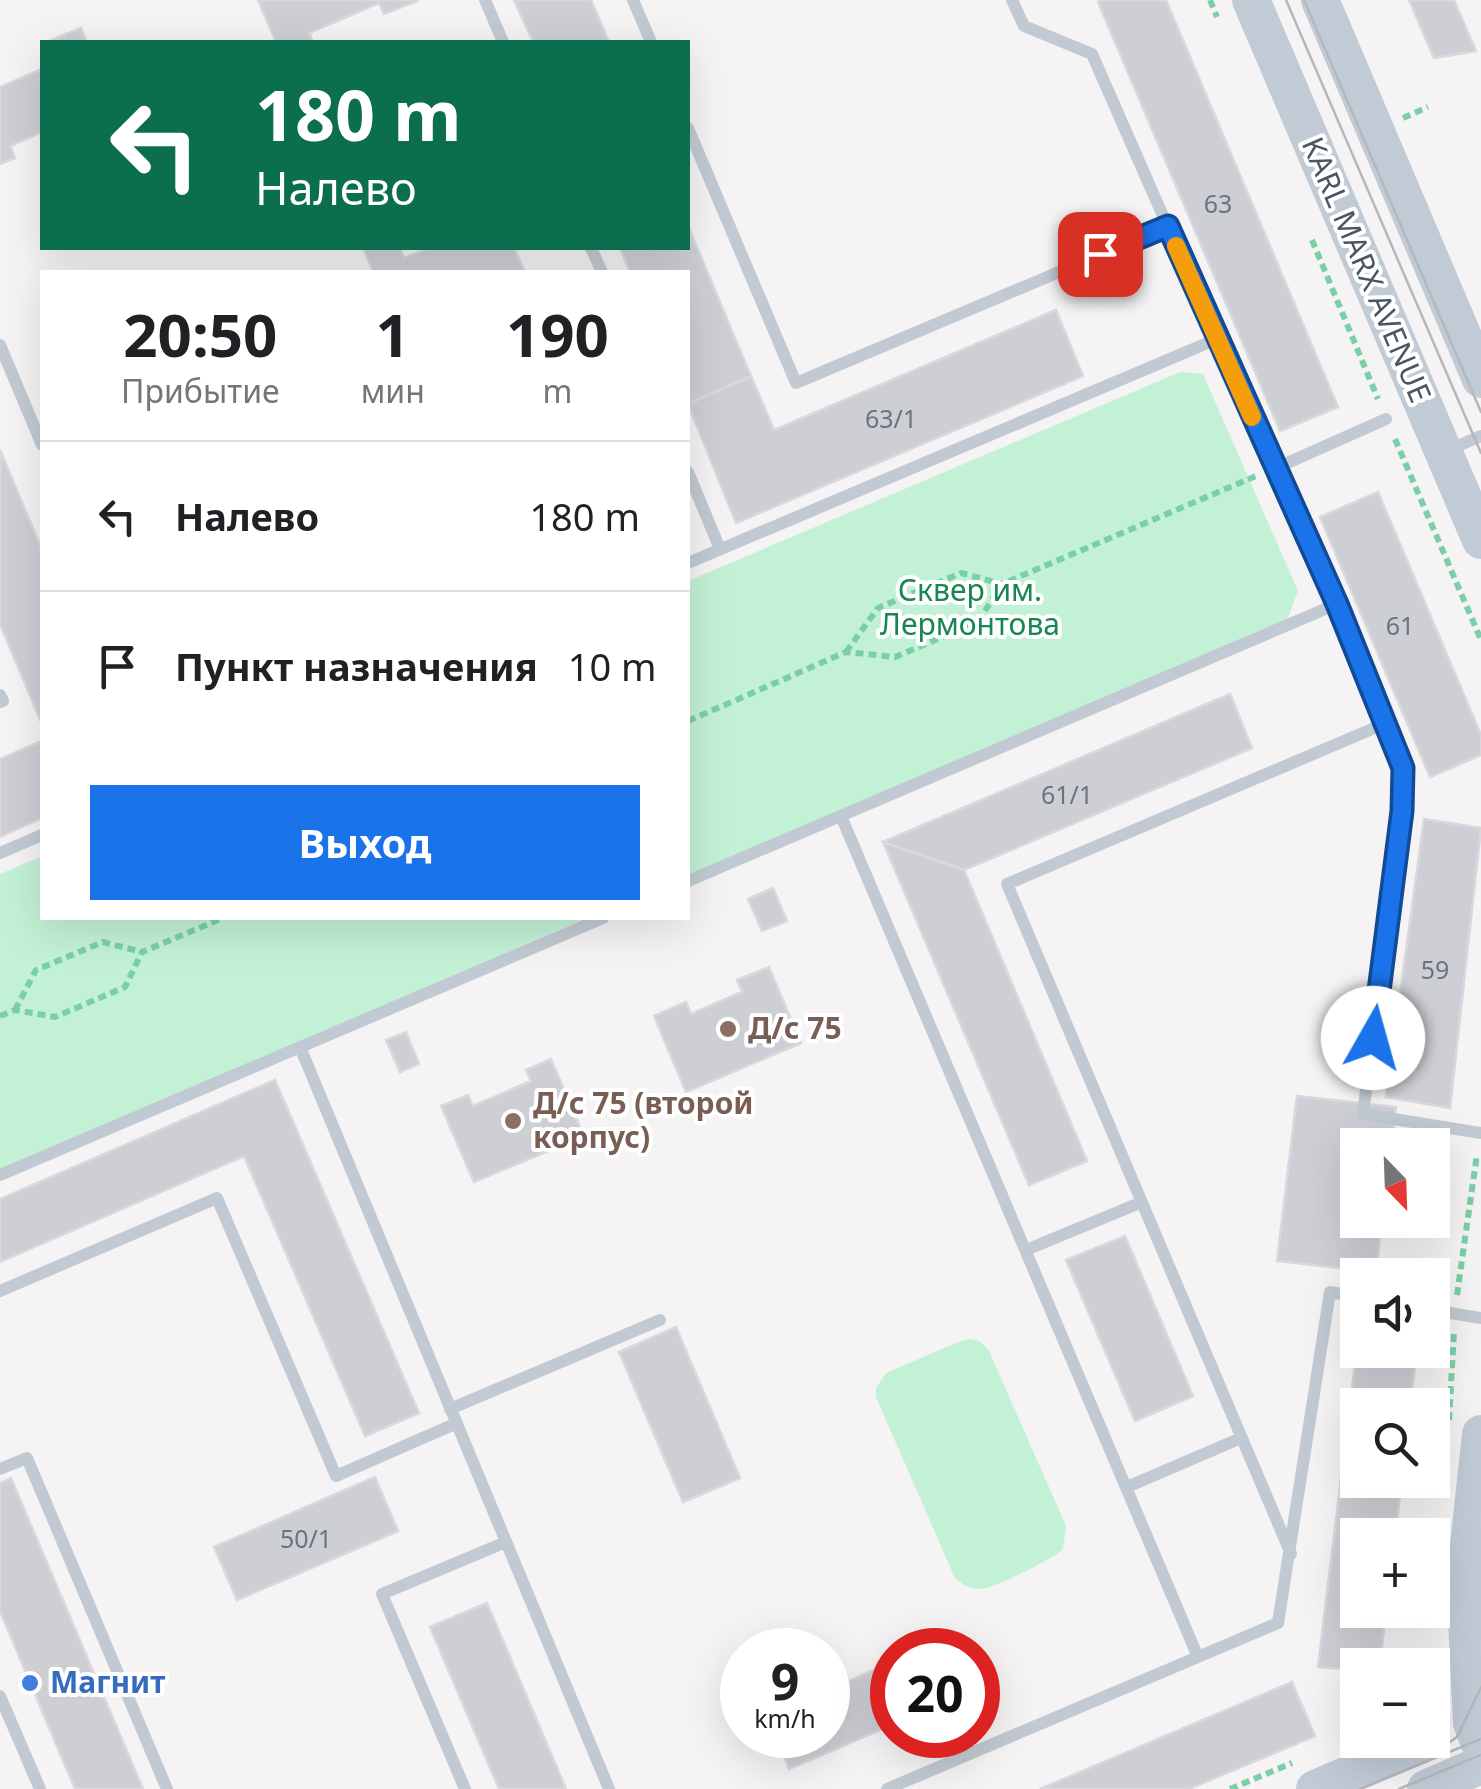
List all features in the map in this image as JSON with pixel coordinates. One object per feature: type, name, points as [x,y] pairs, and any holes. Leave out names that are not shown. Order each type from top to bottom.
[{"type":"main road","name":"KARL MARX AVENUE","points":[[1251,0],[1481,540]]},
{"type":"main road","name":"KARL MARX AVENUE","points":[[1320,0],[1465,329],[1481,380]]},
{"type":"main road","points":[[1450,1736],[1478,1729],[1466,1599],[1464,1432]]},
{"type":"main road","points":[[1314,1789],[1389,1758]]},
{"type":"main road","points":[[1426,1789],[1481,1765]]},
{"type":"lane","points":[[485,0],[502,40]]},
{"type":"lane","points":[[633,0],[650,40]]},
{"type":"lane","points":[[1012,0],[1024,26],[1092,54],[1337,604],[1403,768],[1402,811],[1363,1114],[1480,1133]]},
{"type":"lane","points":[[690,133],[796,383],[1168,226]]},
{"type":"lane","points":[[690,562],[1217,339]]},
{"type":"lane","points":[[0,345],[40,440]]},
{"type":"lane","points":[[1276,468],[1386,420]]},
{"type":"lane","points":[[1444,452],[1481,436]]},
{"type":"lane","points":[[690,477],[720,549]]},
{"type":"lane","points":[[690,881],[1337,604]]},
{"type":"lane","points":[[1290,1554],[1008,884],[1384,724]]},
{"type":"lane","points":[[841,816],[1198,1658]]},
{"type":"lane","points":[[0,854],[40,837]]},
{"type":"lane","points":[[0,1175],[599,920]]},
{"type":"lane","points":[[300,1047],[609,1789]]},
{"type":"lane","points":[[0,1290],[217,1198],[336,1476],[457,1424]]},
{"type":"lane","points":[[1026,1250],[1142,1202]]},
{"type":"lane","points":[[891,1788],[1278,1624],[1330,1292],[1340,1294]]},
{"type":"lane","points":[[1450,1313],[1481,1318]]},
{"type":"lane","points":[[450,1410],[660,1320]]},
{"type":"lane","points":[[1127,1487],[1242,1438]]},
{"type":"lane","points":[[0,1469],[27,1458],[167,1789]]},
{"type":"lane","points":[[465,1789],[382,1594],[506,1542]]},
{"type":"lane","points":[[0,1696],[36,1788]]},
{"type":"path","points":[[1210,0],[1218,17]]},
{"type":"path","points":[[1305,223],[1481,640]]},
{"type":"path","points":[[690,719],[846,652],[895,657],[962,629],[978,622],[1002,584],[1276,468]]},
{"type":"path","points":[[846,652],[878,608],[962,573],[1002,584]]},
{"type":"path","points":[[15,1010],[36,970],[103,942],[142,952],[217,920]]},
{"type":"path","points":[[0,1016],[15,1010],[56,1017],[124,987],[142,952]]},
{"type":"path","points":[[1464,1432],[1454,1314],[1480,1133]]},
{"type":"green space","name":"Сквер им. Лермонтова","points":[[1180,372],[1203,374],[1298,591],[1287,620],[690,874],[690,580]]},
{"type":"green space","points":[[40,857],[40,920],[582,920],[0,1169],[0,874]]},
{"type":"green space","points":[[971,1339],[981,1342],[989,1351],[1066,1526],[1063,1549],[1057,1554],[982,1589],[966,1586],[954,1576],[876,1397],[876,1388],[886,1373]]},
{"type":"building","points":[[258,0],[417,1],[384,14],[379,3],[309,33],[312,40],[275,40]]},
{"type":"building","points":[[514,0],[591,0],[608,40],[532,40]]},
{"type":"building","points":[[1166,0],[1338,407],[1280,431],[1098,2]]},
{"type":"building","points":[[1409,0],[1454,0],[1476,51],[1434,58]]},
{"type":"building","points":[[81,28],[86,40],[52,40]]},
{"type":"building","points":[[40,70],[40,133],[10,146],[15,158],[0,164],[0,87]]},
{"type":"building","points":[[690,231],[751,376],[690,403],[690,270],[629,270],[621,250],[690,250]]},
{"type":"building","points":[[364,250],[401,250],[404,258],[424,250],[515,250],[524,270],[372,270]]},
{"type":"building","points":[[1056,310],[1083,376],[736,523],[690,403],[751,376],[774,430]]},
{"type":"building","points":[[0,450],[40,545],[40,719],[0,624]]},
{"type":"building","points":[[1378,492],[1481,735],[1481,755],[1430,777],[1320,517]]},
{"type":"building","points":[[1230,694],[1252,748],[964,870],[883,842]]},
{"type":"building","points":[[40,742],[40,819],[0,837],[0,759]]},
{"type":"building","points":[[1424,819],[1481,828],[1450,1108],[1386,1097]]},
{"type":"building","points":[[883,842],[964,870],[1087,1161],[1029,1185]]},
{"type":"building","points":[[773,888],[787,921],[762,931],[748,899]]},
{"type":"building","name":"Д/с 75","points":[[769,967],[801,1043],[686,1092],[654,1016],[686,1002],[691,1014],[742,992],[737,980]]},
{"type":"building","points":[[406,1032],[419,1064],[400,1072],[386,1040]]},
{"type":"building","name":"Д/с 75 (второй корпус)","points":[[551,1059],[584,1136],[474,1182],[441,1106],[468,1095],[473,1106],[531,1081],[526,1070]]},
{"type":"building","points":[[275,1080],[419,1413],[365,1436],[244,1156],[0,1262],[0,1199]]},
{"type":"building","points":[[1297,1096],[1396,1107],[1394,1128],[1340,1128],[1340,1238],[1380,1238],[1378,1258],[1340,1258],[1340,1268],[1277,1261]]},
{"type":"building","points":[[1125,1236],[1193,1396],[1135,1421],[1066,1260]]},
{"type":"building","points":[[676,1327],[740,1478],[683,1502],[619,1352]]},
{"type":"building","points":[[1354,1368],[1415,1368],[1412,1388],[1352,1388]]},
{"type":"building","points":[[375,1477],[398,1531],[237,1600],[214,1547]]},
{"type":"building","points":[[11,1478],[143,1789],[75,1789],[0,1611],[0,1483]]},
{"type":"building","points":[[1340,1487],[1340,1498],[1400,1498],[1397,1518],[1340,1518],[1340,1628],[1384,1628],[1382,1648],[1340,1648],[1340,1669],[1318,1667]]},
{"type":"building","points":[[487,1603],[566,1789],[499,1789],[430,1627]]},
{"type":"building","points":[[870,1672],[870,1734],[850,1743],[850,1680]]},
{"type":"building","points":[[1292,1682],[1315,1736],[1189,1789],[1040,1789]]},
{"type":"building","points":[[784,1758],[815,1758],[789,1769]]},
{"type":"tram line","points":[[1286,0],[1481,453]]},
{"type":"tram line","points":[[1304,0],[1481,412]]},
{"type":"tram line","points":[[1450,1742],[1457,1737],[1481,1687]]},
{"type":"tram line","points":[[1360,1789],[1481,1739]]},
{"type":"tram line","points":[[1399,1789],[1481,1755]]},
{"type":"slow traffic","points":[[1176,246],[1252,417]]},
{"type":"place","name":"Д/с 75","points":[[728,1029]]},
{"type":"place","name":"Д/с 75 (второй корпус)","points":[[513,1121]]},
{"type":"place","name":"Магнит","points":[[30,1683]]},
{"type":"route","points":[[1100,254],[1168,226],[1337,604],[1403,768],[1402,811],[1373,1038]]}]
